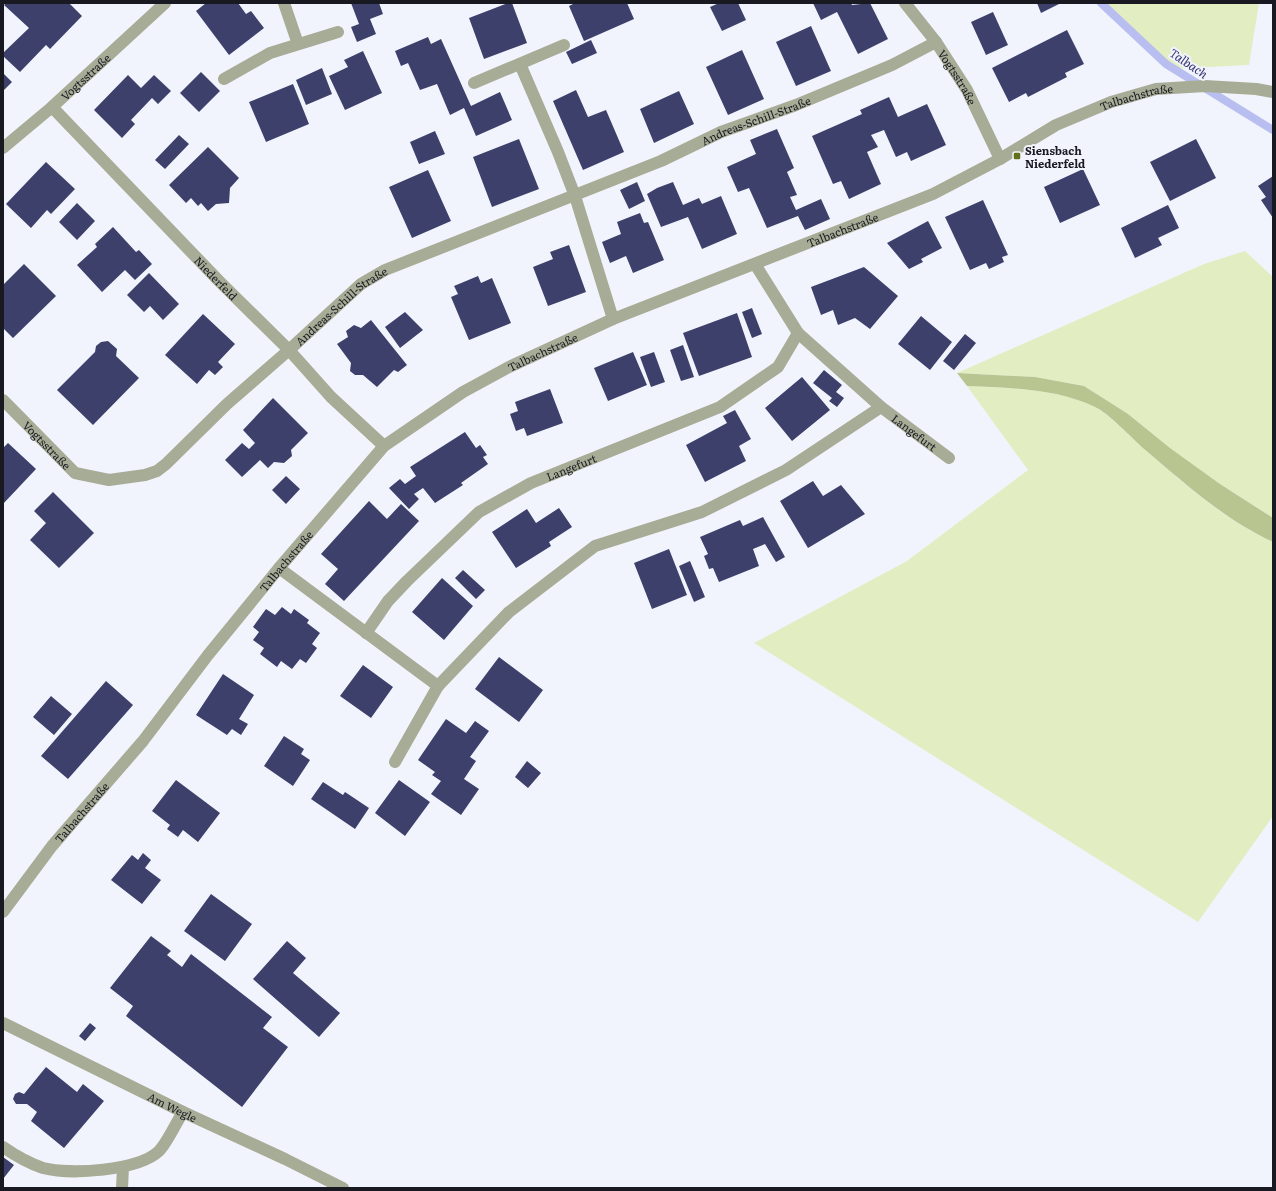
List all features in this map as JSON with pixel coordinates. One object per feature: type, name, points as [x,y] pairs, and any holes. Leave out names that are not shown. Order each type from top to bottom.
[{"type":"street","name":"Vogtsstraße","points":[[3,148],[52,107],[165,3]]},
{"type":"street","points":[[284,3],[298,44]]},
{"type":"street","name":"Vogtsstraße","points":[[905,3],[936,42],[967,90],[1000,158]]},
{"type":"street","points":[[224,79],[270,53],[338,32]]},
{"type":"street","name":"Andreas-Schill-Straße","points":[[145,475],[157,471],[166,464],[227,404],[290,350],[361,284],[385,270],[661,161],[721,132],[796,105],[892,65],[936,42]]},
{"type":"street","points":[[474,83],[564,45]]},
{"type":"street","points":[[520,64],[558,152],[575,196],[613,319]]},
{"type":"street","name":"Talbachstraße","points":[[3,912],[52,846],[143,741],[208,655],[279,568],[384,446],[470,388],[516,364],[613,319],[933,194],[1000,158],[1056,125],[1111,102],[1156,89],[1205,86],[1256,89],[1273,92]]},
{"type":"street","name":"Niederfeld","points":[[52,107],[219,281],[290,350],[331,397],[384,446]]},
{"type":"street","name":"Langefurt","points":[[755,264],[798,333],[881,406],[949,458]]},
{"type":"street","name":"Langefurt","points":[[366,633],[388,601],[479,512],[530,483],[720,406],[778,367],[798,333]]},
{"type":"street","name":"Vogtsstraße","points":[[3,400],[75,473],[109,480],[145,475]]},
{"type":"street","name":"Langefurt","points":[[395,762],[438,686],[509,612],[595,546],[702,512],[786,470],[881,406]]},
{"type":"street","points":[[279,568],[438,686]]},
{"type":"street","name":"Am Wegle","points":[[3,1023],[183,1112],[285,1159],[343,1188]]},
{"type":"street","points":[[3,1147],[21,1160],[45,1168],[80,1171],[115,1170],[138,1162],[158,1152],[183,1112]]},
{"type":"street","points":[[122,1188],[123,1167]]},
{"type":"green space","points":[[1101,3],[1259,3],[1249,65],[1171,69]]},
{"type":"green space","points":[[1245,251],[1273,277],[1273,518],[1220,484],[1170,448],[1128,414],[1084,386],[1035,377],[957,373],[1204,264]]},
{"type":"green space","points":[[957,373],[1035,377],[1084,386],[1128,414],[1170,448],[1220,484],[1273,518],[1273,542],[1238,523],[1205,500],[1143,448],[1113,420],[1095,407],[1064,396],[1032,390],[967,386]]},
{"type":"green space","points":[[967,386],[1032,390],[1064,396],[1095,407],[1204,499],[1237,523],[1273,542],[1273,816],[1198,922],[754,643],[907,561],[1028,470]]},
{"type":"building","points":[[6,3],[69,3],[82,16],[50,49],[46,45],[20,72],[3,56],[3,53],[29,28],[4,5]]},
{"type":"building","points":[[206,3],[238,3],[246,14],[251,11],[264,28],[229,55],[196,11]]},
{"type":"building","points":[[351,3],[379,3],[383,14],[370,19],[376,34],[357,42],[351,27],[359,24]]},
{"type":"building","points":[[508,3],[512,3],[527,43],[484,59],[469,18]]},
{"type":"building","points":[[575,3],[627,3],[634,19],[584,41],[569,6]]},
{"type":"building","points":[[719,3],[738,3],[746,20],[722,31],[710,7]]},
{"type":"building","points":[[813,3],[851,3],[852,5],[870,3],[888,39],[858,54],[837,12],[821,20]]},
{"type":"building","points":[[1037,3],[1061,3],[1041,13]]},
{"type":"building","points":[[993,12],[1008,45],[986,55],[971,22]]},
{"type":"building","points":[[811,26],[831,71],[796,86],[776,42]]},
{"type":"building","points":[[1067,30],[1084,64],[1065,73],[1067,77],[1028,97],[1026,93],[1009,102],[992,68]]},
{"type":"building","points":[[428,37],[431,44],[441,39],[471,106],[500,92],[512,120],[476,136],[464,108],[450,115],[437,84],[420,90],[408,63],[401,66],[395,51]]},
{"type":"building","points":[[591,40],[597,53],[572,64],[566,52]]},
{"type":"building","points":[[742,50],[764,99],[728,115],[706,67]]},
{"type":"building","points":[[363,51],[382,93],[345,110],[329,76],[348,67],[344,60]]},
{"type":"building","points":[[322,68],[332,94],[306,105],[296,80]]},
{"type":"building","points":[[201,72],[220,91],[199,112],[180,93]]},
{"type":"building","points":[[3,73],[12,82],[3,91]]},
{"type":"building","points":[[128,75],[141,88],[154,75],[171,91],[158,104],[152,98],[131,120],[135,124],[122,138],[94,110]]},
{"type":"building","points":[[293,84],[309,124],[266,142],[249,102]]},
{"type":"building","points":[[576,90],[588,117],[606,110],[624,152],[583,170],[553,101]]},
{"type":"building","points":[[679,91],[694,124],[654,143],[640,109]]},
{"type":"building","points":[[889,97],[898,117],[927,104],[946,145],[911,161],[907,152],[896,157],[884,130],[871,135],[878,147],[867,152],[881,184],[849,199],[841,181],[833,184],[812,136],[862,114],[860,110]]},
{"type":"building","points":[[777,129],[794,168],[787,172],[797,195],[790,197],[796,210],[821,199],[830,219],[805,230],[798,216],[767,228],[749,188],[738,192],[727,167],[756,154],[750,140]]},
{"type":"building","points":[[435,131],[445,154],[419,164],[410,142]]},
{"type":"building","points":[[179,135],[189,144],[165,169],[155,160]]},
{"type":"building","points":[[519,139],[539,189],[492,207],[473,157]]},
{"type":"building","points":[[1196,139],[1216,178],[1170,201],[1150,162]]},
{"type":"building","points":[[208,147],[239,178],[230,188],[229,203],[216,204],[208,211],[201,203],[198,206],[191,198],[186,203],[169,185]]},
{"type":"building","points":[[46,162],[75,189],[51,214],[47,210],[31,228],[6,204]]},
{"type":"building","points":[[1083,169],[1100,205],[1060,223],[1044,187]]},
{"type":"building","points":[[428,170],[451,221],[412,238],[389,187]]},
{"type":"building","points":[[1273,176],[1273,218],[1261,200],[1266,197],[1258,186]]},
{"type":"building","points":[[637,182],[645,201],[629,209],[620,190]]},
{"type":"building","points":[[673,182],[683,205],[699,198],[702,204],[721,196],[737,234],[702,249],[688,217],[661,227],[647,194],[657,188]]},
{"type":"building","points":[[983,200],[1008,255],[1002,257],[1004,262],[989,269],[986,263],[970,270],[945,217]]},
{"type":"building","points":[[77,203],[95,221],[77,240],[59,222]]},
{"type":"building","points":[[1168,205],[1179,228],[1158,238],[1162,245],[1135,258],[1121,228]]},
{"type":"building","points":[[640,213],[644,223],[648,222],[664,260],[633,273],[626,256],[610,263],[602,242],[621,234],[617,222]]},
{"type":"building","points":[[928,221],[942,248],[921,259],[923,262],[909,269],[887,243]]},
{"type":"building","points":[[113,227],[136,252],[139,250],[152,264],[135,280],[125,270],[102,292],[77,265],[97,247],[95,244]]},
{"type":"building","points":[[569,245],[586,292],[548,306],[533,267],[553,259],[550,252]]},
{"type":"building","points":[[24,264],[56,296],[13,338],[3,328],[3,285]]},
{"type":"building","points":[[864,267],[898,296],[870,329],[855,318],[838,325],[833,310],[821,315],[811,287]]},
{"type":"building","points":[[149,273],[179,304],[163,320],[150,306],[144,312],[127,295]]},
{"type":"building","points":[[478,276],[481,283],[492,278],[511,323],[469,340],[451,297],[458,294],[454,286]]},
{"type":"building","points":[[752,308],[762,334],[752,338],[742,312]]},
{"type":"building","points":[[405,312],[423,330],[400,348],[385,327]]},
{"type":"building","points":[[737,313],[752,357],[699,376],[683,333]]},
{"type":"building","points":[[203,314],[235,344],[218,362],[223,367],[215,375],[209,370],[197,384],[165,355]]},
{"type":"building","points":[[921,316],[952,342],[930,370],[898,344]]},
{"type":"building","points":[[371,320],[407,365],[398,372],[394,370],[377,387],[363,375],[355,375],[350,371],[351,363],[337,344],[348,337],[346,331],[354,325],[361,328]]},
{"type":"building","points":[[965,334],[976,343],[954,370],[943,361]]},
{"type":"building","points":[[108,341],[117,349],[116,356],[139,378],[93,425],[57,390],[95,352],[96,346],[101,342]]},
{"type":"building","points":[[683,345],[694,377],[681,381],[670,350]]},
{"type":"building","points":[[633,352],[647,385],[608,401],[594,368]]},
{"type":"building","points":[[654,352],[665,382],[651,387],[640,357]]},
{"type":"building","points":[[824,370],[842,385],[836,392],[844,398],[837,407],[829,401],[832,398],[813,383]]},
{"type":"building","points":[[802,377],[830,410],[792,441],[765,408]]},
{"type":"building","points":[[550,389],[563,423],[527,436],[524,428],[516,431],[510,414],[518,411],[515,402]]},
{"type":"building","points":[[273,398],[308,433],[291,450],[292,456],[284,463],[274,462],[268,468],[260,460],[242,477],[225,460],[242,443],[249,449],[255,443],[243,430]]},
{"type":"building","points":[[735,410],[751,439],[739,446],[746,461],[705,482],[686,445],[727,423],[723,416]]},
{"type":"building","points":[[465,432],[476,448],[480,445],[487,455],[483,457],[488,464],[461,483],[463,485],[435,503],[423,488],[414,494],[419,499],[409,509],[389,488],[400,479],[405,484],[416,476],[410,467]]},
{"type":"building","points":[[8,443],[36,469],[3,504],[3,448]]},
{"type":"building","points":[[286,476],[300,489],[286,504],[272,490]]},
{"type":"building","points":[[813,481],[823,496],[841,485],[865,514],[808,548],[780,501]]},
{"type":"building","points":[[53,492],[94,533],[59,568],[30,540],[46,523],[34,511]]},
{"type":"building","points":[[369,501],[387,519],[401,504],[419,521],[344,601],[325,584],[338,569],[321,554]]},
{"type":"building","points":[[559,508],[572,527],[549,542],[551,546],[516,568],[492,532],[527,509],[536,523]]},
{"type":"building","points":[[763,517],[785,557],[776,562],[765,544],[753,549],[759,566],[719,582],[713,568],[709,569],[704,556],[708,554],[700,537],[740,520],[743,526]]},
{"type":"building","points":[[669,549],[687,595],[652,609],[634,563]]},
{"type":"building","points":[[690,561],[705,597],[694,602],[679,566]]},
{"type":"building","points":[[463,570],[485,590],[476,599],[455,578]]},
{"type":"building","points":[[442,578],[473,606],[444,640],[412,612]]},
{"type":"building","points":[[282,607],[291,614],[294,609],[309,620],[307,623],[320,633],[312,644],[317,648],[306,663],[300,659],[292,669],[281,661],[277,667],[260,654],[264,648],[253,640],[259,632],[253,627],[266,609],[275,615]]},
{"type":"building","points":[[499,657],[543,690],[519,722],[475,689]]},
{"type":"building","points":[[363,665],[393,687],[371,718],[340,696]]},
{"type":"building","points":[[223,674],[254,695],[239,719],[248,724],[241,735],[232,729],[227,735],[196,715]]},
{"type":"building","points":[[106,681],[133,705],[68,779],[41,756]]},
{"type":"building","points":[[51,696],[72,714],[54,735],[33,717]]},
{"type":"building","points":[[446,719],[466,733],[475,721],[489,731],[470,757],[476,761],[464,779],[479,789],[461,815],[431,794],[441,781],[432,775],[435,772],[418,760]]},
{"type":"building","points":[[284,736],[304,749],[301,754],[310,760],[293,786],[264,766]]},
{"type":"building","points":[[527,761],[541,773],[528,788],[515,777]]},
{"type":"building","points":[[176,780],[220,813],[198,842],[183,830],[178,837],[167,829],[170,825],[152,811]]},
{"type":"building","points":[[399,780],[430,802],[405,836],[375,813]]},
{"type":"building","points":[[323,782],[343,795],[345,792],[369,808],[355,829],[311,799]]},
{"type":"building","points":[[143,853],[151,860],[145,868],[161,880],[142,904],[111,880],[132,855],[138,860]]},
{"type":"building","points":[[211,894],[252,924],[225,961],[184,931]]},
{"type":"building","points":[[151,936],[171,951],[167,955],[182,967],[191,954],[272,1017],[263,1028],[288,1047],[242,1107],[126,1016],[133,1006],[110,988]]},
{"type":"building","points":[[287,941],[306,958],[293,973],[340,1013],[319,1037],[253,979]]},
{"type":"building","points":[[90,1023],[96,1028],[85,1041],[79,1036]]},
{"type":"building","points":[[46,1067],[77,1092],[83,1084],[104,1101],[64,1148],[31,1121],[37,1112],[27,1104],[16,1104],[13,1099],[15,1094],[19,1092],[24,1094]]},
{"type":"building","points":[[3,1157],[14,1165],[3,1179]]},
{"type":"waterway","name":"Talbach","points":[[1101,3],[1166,64],[1273,130]]},
{"type":"place","name":"Siensbach Niederfeld","points":[[1017,156]]}]
